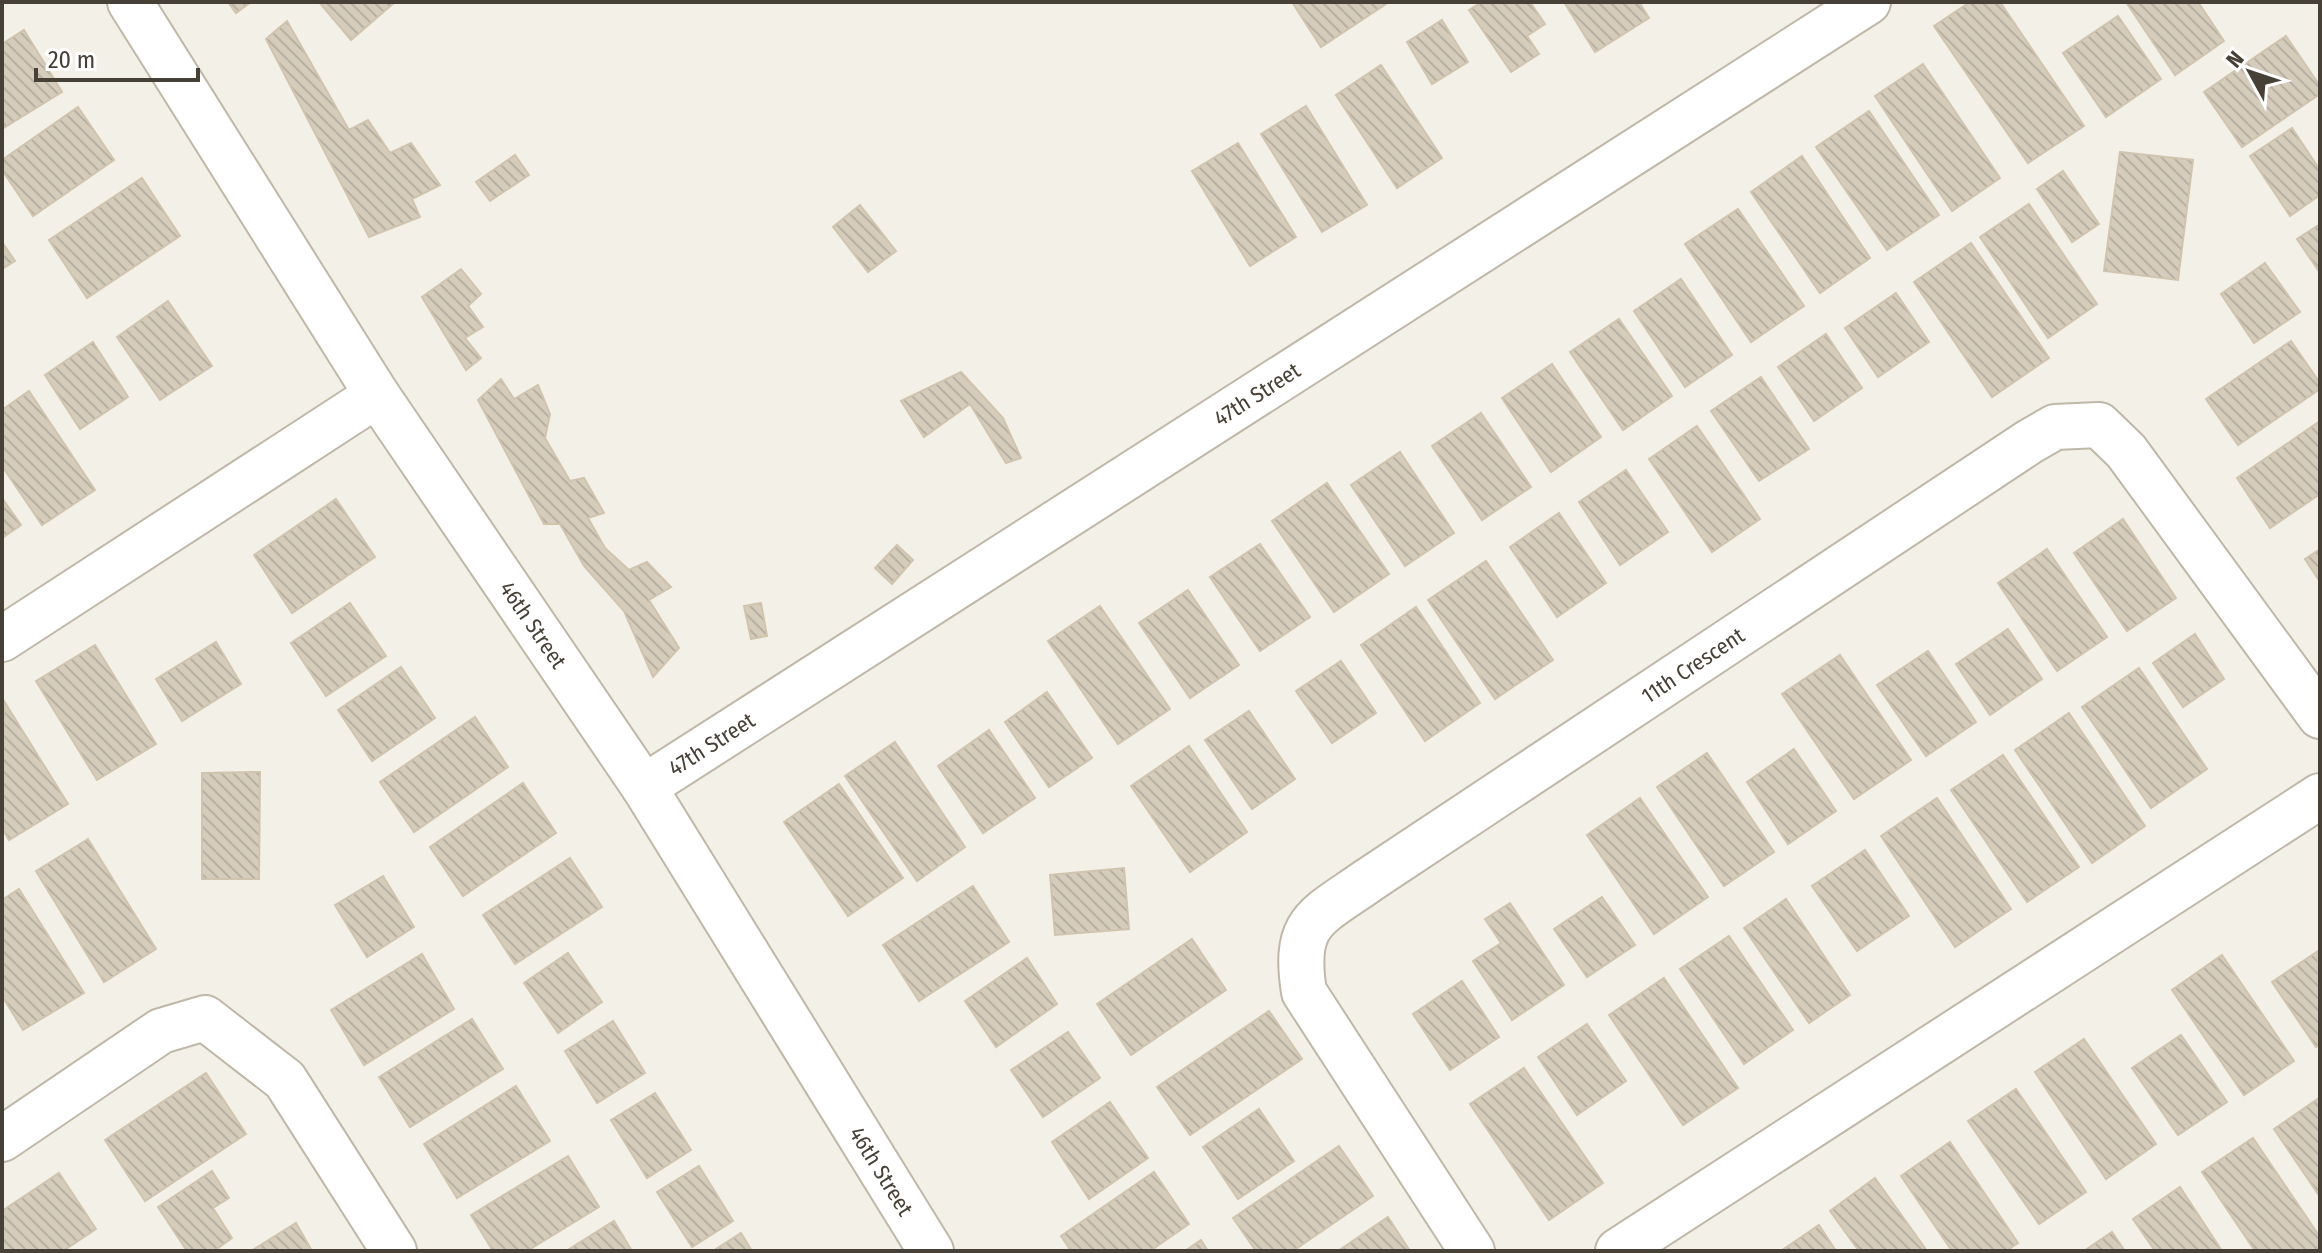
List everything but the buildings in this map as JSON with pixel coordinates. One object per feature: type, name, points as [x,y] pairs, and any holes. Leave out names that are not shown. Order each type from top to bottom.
[{"type":"street","name":"46th Street","points":[[130,2],[377,395],[644,787],[931,1251]]},
{"type":"street","name":"47th Street","points":[[644,787],[1868,2]]},
{"type":"street","points":[[2,639],[377,395]]},
{"type":"street","name":"11th Crescent","points":[[1472,1251],[1304,992],[1299,957],[1304,931],[1324,911],[1369,880],[2029,442],[2055,427],[2099,425],[2126,451],[2320,716]]},
{"type":"street","points":[[1618,1251],[2320,796]]},
{"type":"street","points":[[2,1139],[161,1031],[205,1018],[285,1080],[394,1251]]}]
